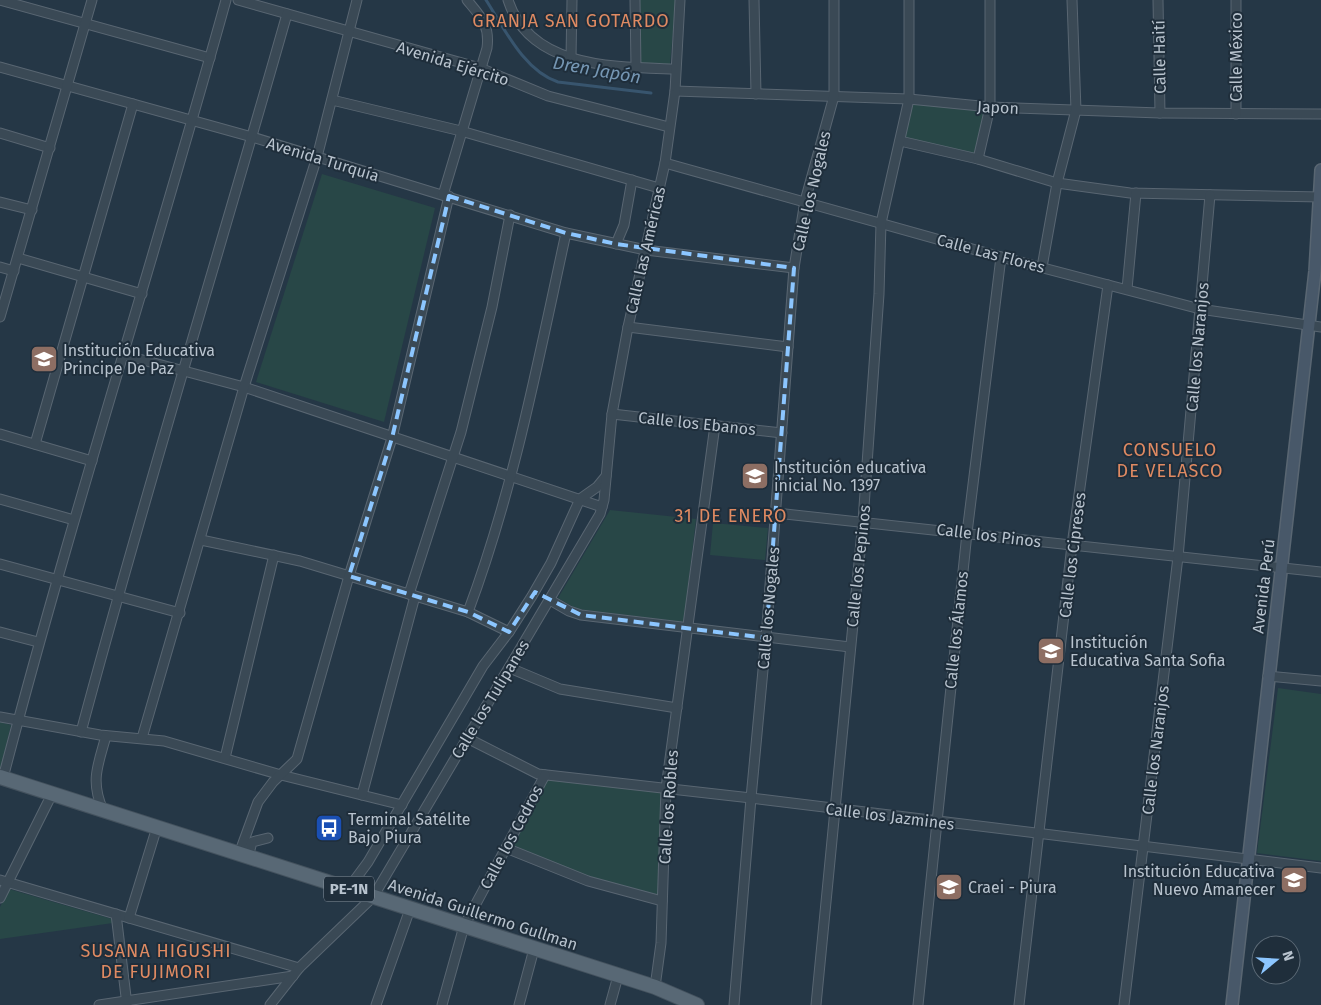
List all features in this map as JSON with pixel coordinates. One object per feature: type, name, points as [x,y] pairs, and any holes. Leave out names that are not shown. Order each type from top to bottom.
[{"type":"main road","name":"Avenida Guillermo Gullman","points":[[2,778],[655,988],[697,1005]]},
{"type":"street","points":[[0,0],[210,58]]},
{"type":"street","points":[[0,317],[92,0]]},
{"type":"street","points":[[2,778],[38,642],[142,294],[226,0]]},
{"type":"street","name":"Avenida Ejército","points":[[238,0],[480,68],[548,96],[669,127]]},
{"type":"street","points":[[142,738],[180,613],[244,387],[317,157],[357,0]]},
{"type":"street","points":[[244,855],[258,802],[266,790],[297,759],[349,576],[392,438],[461,131],[489,34],[485,24],[468,0]]},
{"type":"street","points":[[508,0],[519,23],[543,46],[572,58],[611,67],[675,69]]},
{"type":"street","points":[[572,0],[572,58]]},
{"type":"street","points":[[635,0],[636,67]]},
{"type":"street","name":"Calle las Américas","points":[[603,504],[612,414],[628,327],[665,163],[675,91],[680,0]]},
{"type":"street","points":[[754,0],[756,94]]},
{"type":"street","name":"Calle los Nogales","points":[[734,1005],[766,638],[794,268],[805,202],[834,96],[834,0]]},
{"type":"street","name":"Calle los Pepinos","points":[[816,1005],[863,521],[879,294],[881,223],[909,99],[909,0]]},
{"type":"street","points":[[978,159],[990,107],[990,0]]},
{"type":"street","points":[[1042,267],[1058,183],[1076,110],[1072,0]]},
{"type":"street","name":"Calle Haití","points":[[1158,0],[1160,114]]},
{"type":"street","name":"Calle México","points":[[1236,0],[1236,114]]},
{"type":"street","points":[[82,732],[117,596],[287,14]]},
{"type":"street","name":"Avenida Turquía","points":[[0,67],[252,137],[566,233],[646,250],[794,268]]},
{"type":"street","name":"Japon","points":[[675,91],[909,99],[990,107],[1160,114],[1321,114]]},
{"type":"street","points":[[332,100],[461,131],[660,188]]},
{"type":"street","points":[[35,444],[133,104]]},
{"type":"street","points":[[0,133],[50,148]]},
{"type":"street","points":[[900,141],[978,159],[1058,183],[1136,193],[1320,197]]},
{"type":"street","name":"Calle Las Flores","points":[[665,163],[1200,309],[1321,327]]},
{"type":"street","name":"Avenida Perú","points":[[1232,1005],[1309,325],[1321,170]]},
{"type":"street","points":[[616,244],[624,225],[632,180]]},
{"type":"street","points":[[1127,289],[1136,193]]},
{"type":"street","name":"Calle los Naranjos","points":[[1124,1005],[1178,557],[1210,195]]},
{"type":"street","points":[[0,202],[32,210]]},
{"type":"street","points":[[362,795],[412,595],[454,457],[492,307],[510,215]]},
{"type":"street","points":[[468,612],[488,558],[512,477],[566,233]]},
{"type":"street","name":"Calle los Álamos","points":[[918,1005],[967,533],[1001,256]]},
{"type":"street","points":[[18,258],[142,294]]},
{"type":"street","points":[[0,267],[14,271]]},
{"type":"street","name":"Calle los Cipreses","points":[[1019,1005],[1072,545],[1108,285]]},
{"type":"street","points":[[628,327],[788,347]]},
{"type":"street","points":[[124,355],[244,387],[392,438],[580,499],[603,504]]},
{"type":"street","name":"Calle los Ebanos","points":[[612,414],[782,433]]},
{"type":"street","name":"Calle los Robles","points":[[655,988],[661,943],[666,788],[715,425]]},
{"type":"street","points":[[0,434],[92,461]]},
{"type":"street","points":[[348,889],[368,862],[483,666],[509,632],[551,563],[580,499],[597,487],[607,475]]},
{"type":"street","points":[[0,499],[74,520]]},
{"type":"street","name":"Calle los Tulipanes","points":[[270,1005],[299,968],[373,897],[550,600],[603,504]]},
{"type":"street","name":"Calle los Pinos","points":[[776,513],[1321,572]]},
{"type":"street","points":[[201,540],[274,555],[349,576],[468,612],[509,632]]},
{"type":"street","points":[[225,758],[274,555]]},
{"type":"street","points":[[0,564],[180,613]]},
{"type":"street","points":[[550,600],[569,611],[581,614],[850,647]]},
{"type":"street","points":[[0,632],[38,642]]},
{"type":"street","points":[[510,668],[560,689],[677,708]]},
{"type":"street","points":[[1268,676],[1321,681]]},
{"type":"street","points":[[0,717],[106,736],[164,741],[281,775],[402,805]]},
{"type":"street","points":[[103,810],[96,791],[95,775],[106,736]]},
{"type":"street","name":"Calle los Jazmines","points":[[467,738],[538,774],[751,798],[1321,868]]},
{"type":"street","name":"Calle los Cedros","points":[[442,1005],[464,926],[545,775]]},
{"type":"street","points":[[0,898],[4,881],[52,794]]},
{"type":"street","points":[[129,918],[156,827]]},
{"type":"street","points":[[244,855],[252,842],[268,838]]},
{"type":"street","points":[[506,848],[588,882],[662,901]]},
{"type":"street","points":[[4,881],[299,968]]},
{"type":"street","points":[[376,1005],[410,908]]},
{"type":"street","points":[[116,914],[127,1003]]},
{"type":"street","points":[[519,1005],[534,949]]},
{"type":"street","points":[[99,1005],[127,1003],[293,976]]},
{"type":"street","points":[[610,1005],[618,976]]},
{"type":"highlighted area","points":[[449,196],[566,233],[616,244],[794,268],[766,638],[581,615],[535,592],[509,632],[468,612],[349,576],[392,438]]},
{"type":"green space","points":[[640,0],[676,0],[670,64],[641,64]]},
{"type":"green space","points":[[911,101],[986,109],[976,155],[903,139]]},
{"type":"green space","points":[[322,174],[435,208],[384,422],[256,382]]},
{"type":"green space","points":[[610,510],[696,519],[684,622],[577,609],[558,598]]},
{"type":"green space","points":[[713,523],[768,528],[765,560],[710,555]]},
{"type":"green space","points":[[1278,688],[1321,694],[1321,861],[1257,853]]},
{"type":"green space","points":[[0,722],[11,725],[1,769],[0,769]]},
{"type":"green space","points":[[548,779],[661,791],[659,895],[584,875],[513,845]]},
{"type":"green space","points":[[9,889],[112,919],[113,923],[0,939],[0,907]]},
{"type":"waterway","name":"Dren Japón","points":[[486,0],[525,59],[546,76],[558,82],[651,93]]},
{"type":"place","name":"Institución Educativa Principe De Paz","points":[[44,359]]},
{"type":"place","name":"Institución educativa inicial No. 1397","points":[[755,476]]},
{"type":"place","name":"Institución Educativa Santa Sofia","points":[[1051,651]]},
{"type":"place","name":"Terminal Satélite Bajo Piura","points":[[329,828]]},
{"type":"place","name":"Institución Educativa Nuevo Amanecer","points":[[1294,880]]},
{"type":"place","name":"Craei - Piura","points":[[949,887]]},
{"type":"district","name":"GRANJA SAN GOTARDO","points":[[571,21]]},
{"type":"district","name":"CONSUELO DE VELASCO","points":[[1170,460]]},
{"type":"district","name":"31 DE ENERO","points":[[731,516]]},
{"type":"district","name":"SUSANA HIGUSHI DE FUJIMORI","points":[[156,961]]}]
